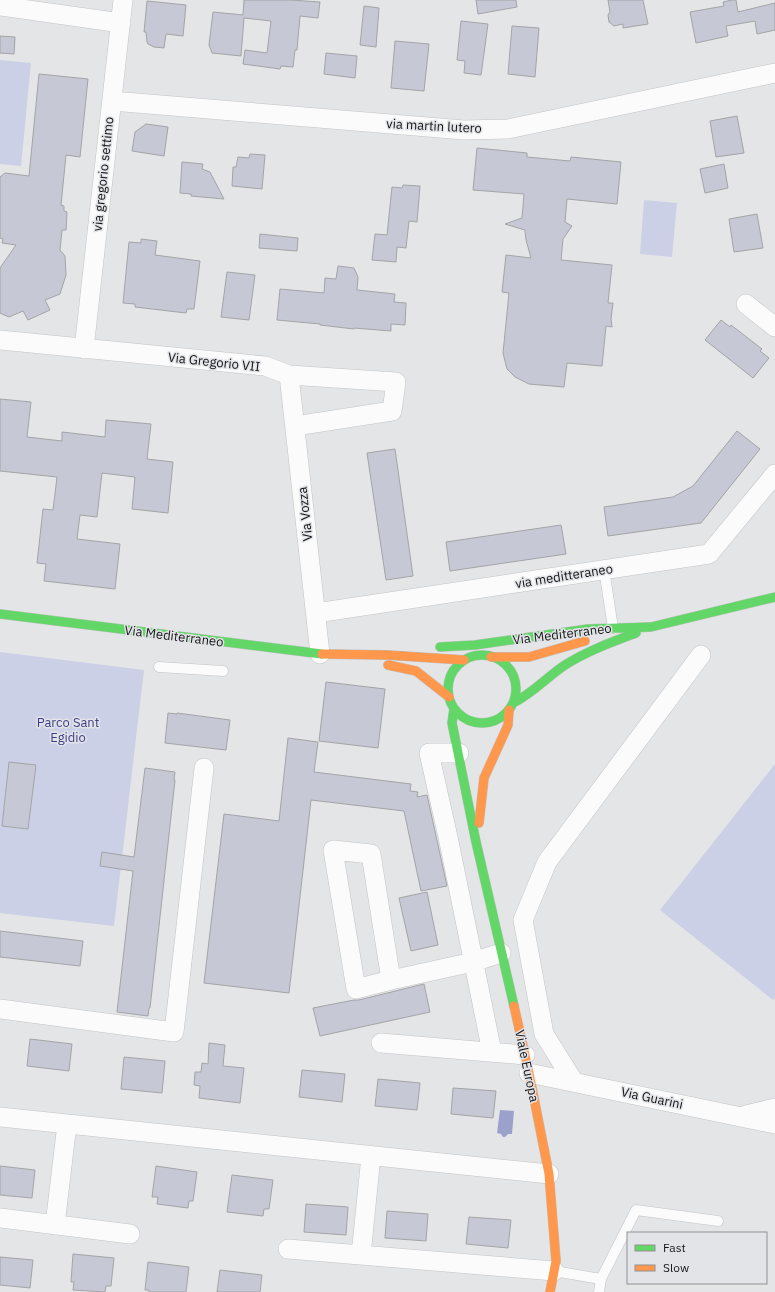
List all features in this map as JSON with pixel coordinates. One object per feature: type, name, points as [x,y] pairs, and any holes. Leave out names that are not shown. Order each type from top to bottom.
[{"type":"main road","name":"Via Mediterraneo","points":[[434,647],[475,645],[588,629],[651,627],[775,597]]},
{"type":"main road","name":"Via Mediterraneo","points":[[0,614],[320,654],[387,655],[464,660]]},
{"type":"main road","points":[[491,657],[529,657],[589,640],[651,627]]},
{"type":"main road","points":[[476,842],[484,778],[508,725],[511,706],[515,692],[514,681],[509,670],[502,662],[491,657],[482,655],[473,657],[464,660],[456,667],[451,676],[448,687],[449,698],[454,709],[461,716],[471,721],[481,723],[492,722],[501,717],[511,706],[526,697],[565,665],[590,651],[651,627]]},
{"type":"main road","name":"Via Mediterraneo","points":[[348,655],[388,646]]},
{"type":"main road","name":"Via Mediterraneo","points":[[348,655],[416,671],[449,698]]},
{"type":"main road","name":"Viale Europa","points":[[454,709],[452,723],[476,842],[527,1064],[549,1174],[556,1261],[550,1292]]},
{"type":"street","name":"via gregorio settimo","points":[[84,349],[123,0]]},
{"type":"street","points":[[0,6],[121,23]]},
{"type":"street","name":"via martin lutero","points":[[112,101],[464,130],[508,129],[775,74]]},
{"type":"street","points":[[746,304],[775,327]]},
{"type":"street","name":"Via Gregorio VII","points":[[0,340],[265,366],[289,375],[396,382],[392,411],[295,426]]},
{"type":"street","name":"Via Vozza","points":[[289,375],[320,654]]},
{"type":"street","name":"via meditteraneo","points":[[316,613],[709,554],[775,474]]},
{"type":"street","points":[[574,1082],[544,1034],[523,920],[547,862],[701,655]]},
{"type":"street","points":[[459,753],[429,753],[492,1052]]},
{"type":"street","points":[[0,1009],[174,1032],[204,768]]},
{"type":"street","points":[[391,980],[371,854],[333,850],[356,989],[473,962],[501,953]]},
{"type":"street","name":"Via Guarini","points":[[381,1043],[492,1052],[574,1082],[775,1124]]},
{"type":"street","points":[[741,1117],[775,1108]]},
{"type":"street","points":[[0,1117],[549,1174]]},
{"type":"street","points":[[55,1225],[67,1124]]},
{"type":"street","points":[[361,1255],[371,1156]]},
{"type":"street","points":[[0,1218],[130,1234]]},
{"type":"street","points":[[288,1249],[554,1271]]},
{"type":"lane","points":[[604,570],[613,628]]},
{"type":"lane","points":[[159,667],[223,672]]},
{"type":"lane","points":[[599,1292],[601,1279],[636,1210],[718,1221]]},
{"type":"lane","points":[[554,1271],[601,1279]]},
{"type":"green space","points":[[0,60],[31,63],[21,166],[0,164]]},
{"type":"green space","points":[[644,200],[677,203],[672,257],[640,254]]},
{"type":"green space","name":"Parco Sant Egidio","points":[[0,652],[144,670],[114,926],[0,913]]},
{"type":"green space","points":[[775,764],[775,998],[773,1000],[660,910]]},
{"type":"water","points":[[500,1110],[514,1111],[512,1134],[508,1134],[505,1137],[497,1133]]},
{"type":"building","points":[[244,0],[291,0],[320,2],[318,18],[300,16],[297,50],[295,50],[293,67],[281,66],[280,69],[243,64],[245,50],[267,53],[271,21],[244,18],[241,56],[212,53],[209,45],[213,12],[243,15]]},
{"type":"building","points":[[476,0],[516,0],[517,7],[478,14]]},
{"type":"building","points":[[608,0],[643,0],[648,24],[623,28],[623,24],[614,26],[609,22],[608,15],[610,12]]},
{"type":"building","points":[[736,0],[738,12],[775,3],[775,30],[757,34],[755,21],[726,26],[728,36],[696,43],[690,12],[724,6],[723,2]]},
{"type":"building","points":[[147,1],[186,5],[183,36],[166,34],[164,48],[154,47],[148,44],[146,32],[144,32]]},
{"type":"building","points":[[364,6],[379,8],[376,47],[360,45]]},
{"type":"building","points":[[461,21],[488,24],[481,75],[464,73],[465,61],[457,60]]},
{"type":"building","points":[[512,26],[539,28],[535,77],[508,74]]},
{"type":"building","points":[[0,36],[15,37],[14,54],[0,53]]},
{"type":"building","points":[[395,41],[429,44],[424,91],[391,88]]},
{"type":"building","points":[[326,53],[357,56],[355,78],[324,74]]},
{"type":"building","points":[[39,74],[88,79],[80,157],[66,155],[61,205],[64,206],[64,211],[67,212],[66,230],[62,230],[60,250],[65,256],[66,275],[60,294],[45,300],[50,310],[28,320],[23,311],[9,317],[0,313],[0,268],[16,245],[2,243],[3,239],[0,238],[0,177],[5,173],[29,176]]},
{"type":"building","points":[[737,116],[744,153],[716,157],[710,121]]},
{"type":"building","points":[[146,124],[168,127],[164,156],[132,151],[135,132]]},
{"type":"building","points":[[477,148],[527,153],[527,157],[570,161],[571,157],[621,162],[617,204],[567,199],[565,222],[572,226],[563,239],[561,260],[612,265],[608,303],[613,303],[611,319],[612,327],[606,326],[602,366],[567,363],[564,387],[529,384],[515,377],[507,369],[503,353],[509,293],[502,292],[506,255],[531,258],[525,230],[505,224],[522,218],[524,194],[473,190]]},
{"type":"building","points":[[250,154],[265,155],[262,189],[232,186],[233,167],[236,167],[238,157],[249,158]]},
{"type":"building","points":[[182,162],[203,164],[202,169],[210,172],[224,199],[191,196],[191,194],[180,193]]},
{"type":"building","points":[[724,164],[728,188],[705,193],[700,169]]},
{"type":"building","points":[[403,185],[420,186],[417,222],[409,221],[406,248],[397,247],[396,262],[372,260],[375,234],[387,235],[392,187],[402,188]]},
{"type":"building","points":[[757,214],[763,248],[734,252],[729,219]]},
{"type":"building","points":[[260,234],[298,238],[297,251],[259,248]]},
{"type":"building","points":[[141,239],[157,241],[155,255],[200,261],[194,309],[187,309],[186,313],[135,307],[135,304],[123,303],[129,242],[141,243]]},
{"type":"building","points":[[338,266],[354,268],[358,277],[357,290],[395,294],[394,302],[406,303],[405,325],[391,324],[391,331],[354,329],[277,320],[280,289],[324,293],[325,278],[336,279]]},
{"type":"building","points":[[227,272],[255,275],[249,320],[221,317]]},
{"type":"building","points":[[721,320],[730,327],[731,325],[762,349],[760,351],[769,358],[753,378],[705,340]]},
{"type":"building","points":[[0,399],[31,402],[27,437],[62,441],[62,432],[105,437],[106,420],[151,424],[147,459],[173,462],[168,513],[132,509],[135,477],[102,473],[97,517],[80,515],[77,539],[120,544],[115,589],[44,581],[46,564],[37,563],[43,509],[53,510],[57,477],[0,471]]},
{"type":"building","points":[[737,431],[760,449],[701,523],[608,536],[604,507],[673,497],[693,486]]},
{"type":"building","points":[[395,449],[413,576],[386,580],[367,453]]},
{"type":"building","points":[[561,525],[566,554],[450,571],[446,542]]},
{"type":"building","points":[[326,682],[385,689],[378,748],[319,741]]},
{"type":"building","points":[[168,713],[230,720],[226,750],[165,743]]},
{"type":"building","points":[[288,738],[318,742],[314,772],[411,784],[410,791],[418,792],[417,797],[427,795],[447,886],[421,891],[404,811],[311,800],[289,993],[204,983],[224,814],[279,821]]},
{"type":"building","points":[[9,762],[36,765],[28,829],[2,826]]},
{"type":"building","points":[[145,768],[175,772],[148,1016],[117,1012],[133,871],[100,866],[102,852],[134,857]]},
{"type":"building","points":[[427,892],[438,945],[411,951],[399,898]]},
{"type":"building","points":[[0,931],[83,941],[80,966],[0,957]]},
{"type":"building","points":[[424,984],[430,1012],[320,1036],[313,1008],[359,1000]]},
{"type":"building","points":[[30,1039],[72,1044],[69,1071],[27,1066]]},
{"type":"building","points":[[209,1043],[225,1045],[223,1066],[244,1068],[240,1103],[199,1098],[200,1086],[194,1085],[195,1072],[201,1072],[202,1063],[208,1064]]},
{"type":"building","points":[[124,1057],[165,1061],[162,1093],[121,1089]]},
{"type":"building","points":[[302,1070],[345,1074],[342,1102],[299,1097]]},
{"type":"building","points":[[378,1079],[420,1083],[417,1110],[375,1106]]},
{"type":"building","points":[[453,1088],[496,1091],[493,1118],[451,1114]]},
{"type":"building","points":[[0,1166],[35,1170],[32,1198],[0,1195]]},
{"type":"building","points":[[156,1166],[197,1172],[193,1201],[189,1201],[188,1208],[157,1204],[158,1197],[152,1197]]},
{"type":"building","points":[[232,1175],[273,1180],[269,1209],[264,1209],[263,1216],[227,1212]]},
{"type":"building","points":[[306,1204],[348,1207],[346,1235],[304,1232]]},
{"type":"building","points":[[387,1211],[428,1214],[426,1241],[385,1238]]},
{"type":"building","points":[[469,1217],[511,1220],[508,1248],[466,1244]]},
{"type":"building","points":[[73,1254],[114,1258],[111,1286],[106,1286],[105,1292],[73,1290],[74,1282],[71,1282]]},
{"type":"building","points":[[0,1257],[33,1260],[30,1288],[0,1285]]},
{"type":"building","points":[[148,1262],[189,1267],[186,1292],[149,1292],[149,1290],[145,1290]]},
{"type":"building","points":[[220,1270],[262,1275],[260,1292],[217,1292]]},
{"type":"traffic: fast","points":[[440,647],[475,645],[588,629],[651,627],[775,597]]},
{"type":"traffic: fast","points":[[0,614],[322,654]]},
{"type":"traffic: fast","points":[[513,703],[527,695],[573,660],[600,647],[636,633]]},
{"type":"traffic: fast","points":[[482,655],[495,658],[506,665],[513,676],[516,689],[513,702],[506,713],[495,720],[482,723],[469,720],[458,713],[451,702],[448,689],[451,676],[458,665],[469,658],[482,655]]},
{"type":"traffic: fast","points":[[454,709],[452,723],[476,842],[514,1006]]},
{"type":"traffic: slow","points":[[491,657],[529,657],[585,641]]},
{"type":"traffic: slow","points":[[322,654],[387,655],[464,660]]},
{"type":"traffic: slow","points":[[388,665],[416,671],[449,697]]},
{"type":"traffic: slow","points":[[479,823],[484,778],[508,725],[509,710]]},
{"type":"traffic: slow","points":[[514,1006],[549,1174],[556,1261],[550,1292]]}]
